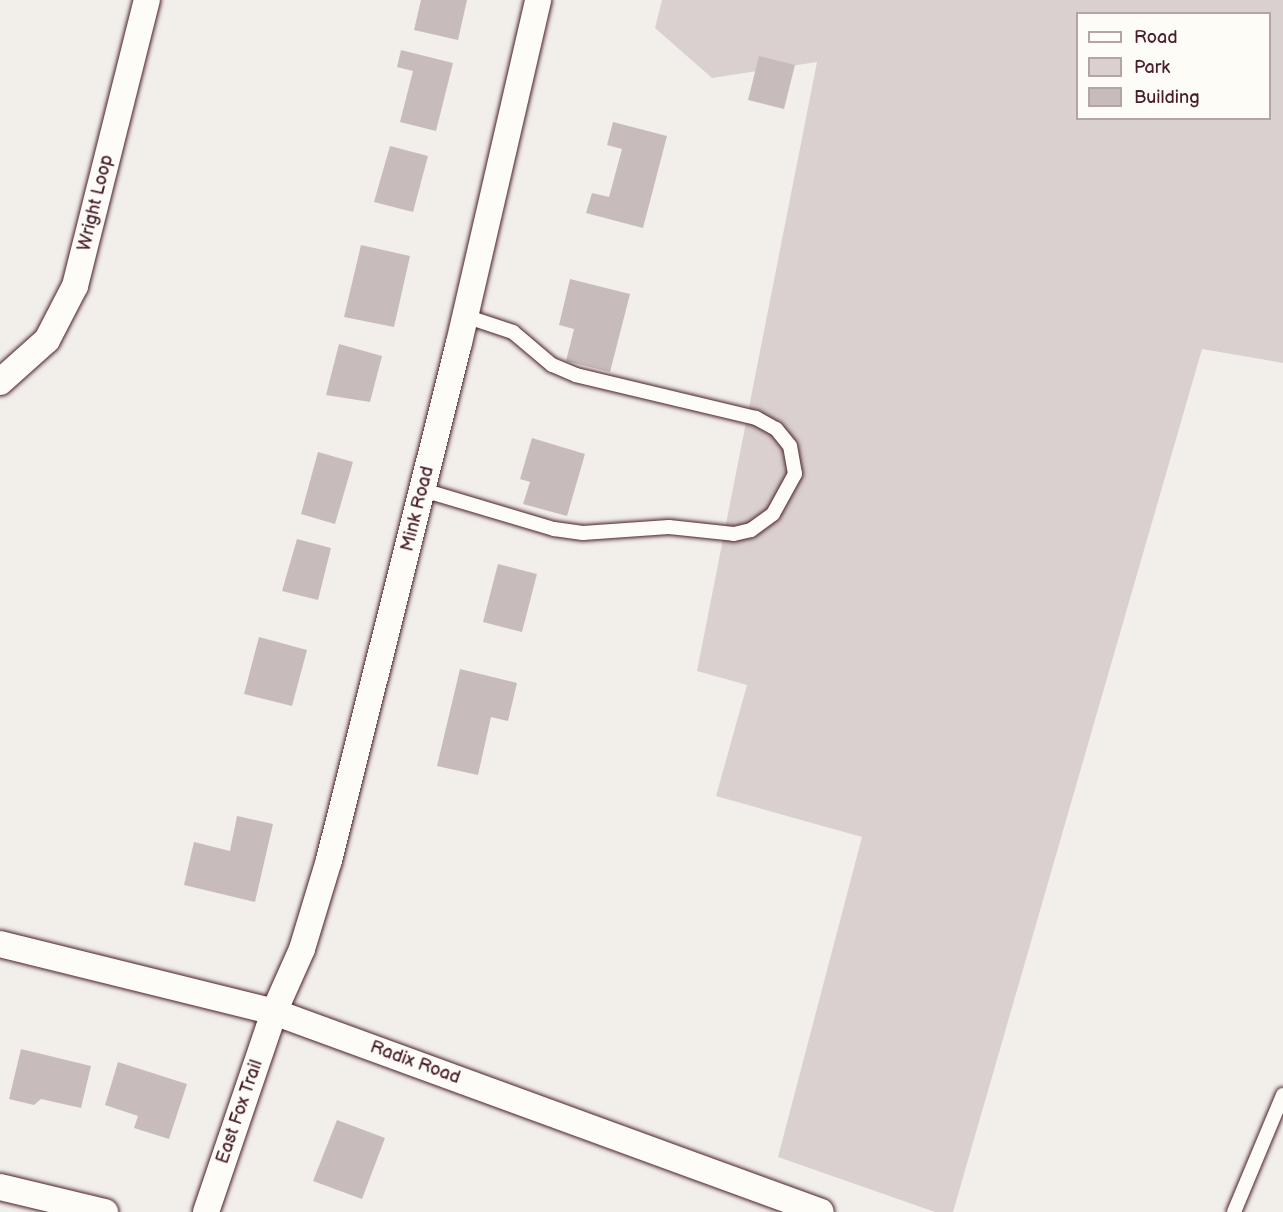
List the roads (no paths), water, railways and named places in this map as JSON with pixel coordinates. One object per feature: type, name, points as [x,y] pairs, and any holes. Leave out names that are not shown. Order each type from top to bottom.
[{"type":"street","name":"Wright Loop","points":[[0,382],[47,340],[75,286],[147,0]]},
{"type":"street","name":"Mink Road","points":[[274,1011],[302,949],[329,860],[423,490],[537,0]]},
{"type":"street","name":"Radix Road","points":[[0,944],[274,1011],[821,1212]]},
{"type":"street","name":"East Fox Trail","points":[[206,1212],[274,1011]]},
{"type":"street","points":[[0,1187],[105,1212]]},
{"type":"lane","points":[[423,490],[554,529],[573,532],[645,527],[734,534],[752,530],[773,514],[795,474],[790,446],[776,429],[756,418],[576,375],[552,365],[513,332],[465,316]]},
{"type":"lane","points":[[1234,1212],[1283,1095]]}]
